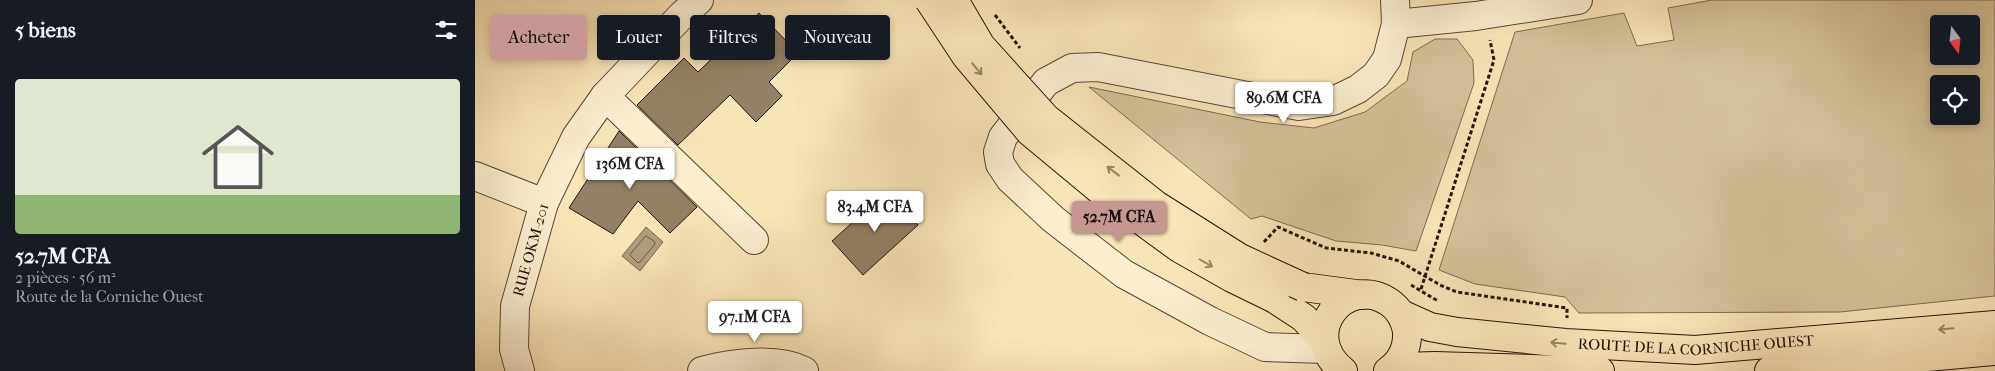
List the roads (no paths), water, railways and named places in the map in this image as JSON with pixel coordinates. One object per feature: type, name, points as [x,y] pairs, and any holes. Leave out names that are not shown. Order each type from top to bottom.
[{"type":"highway","points":[[929,0],[966,56],[1030,132],[1101,192],[1179,248],[1232,278],[1275,299],[1304,318],[1327,357]]},
{"type":"highway","points":[[955,0],[981,46],[1046,118],[1156,205],[1240,258],[1303,287],[1363,295]]},
{"type":"highway","points":[[1327,357],[1325,327],[1329,315],[1338,305],[1350,298],[1363,295]]},
{"type":"highway","name":"ROUTE DE LA CORNICHE OUEST","points":[[1363,295],[1374,295],[1384,299],[1394,305],[1401,314],[1430,327],[1457,332],[1565,343],[1695,350],[1995,325]]},
{"type":"highway","points":[[1389,370],[1399,361],[1405,350],[1407,338],[1406,325],[1401,314]]},
{"type":"highway","name":"ROUTE DE LA CORNICHE OUEST","points":[[1769,371],[1995,351]]},
{"type":"highway","name":"ROUTE DE LA CORNICHE OUEST","points":[[1389,370],[1401,367],[1435,366],[1600,371]]},
{"type":"street","name":"RUE OKM-201","points":[[520,371],[514,349],[515,306],[544,203],[576,137],[605,96],[682,15],[699,0]]},
{"type":"street","points":[[1327,357],[1265,347],[1210,321],[1124,274],[1053,219],[1010,179],[1000,164],[998,152],[1003,136],[1046,82],[1072,68],[1098,67],[1299,106],[1333,101],[1358,89],[1376,75],[1387,59],[1396,12],[1476,16],[1578,0]]},
{"type":"street","points":[[605,96],[754,240]]},
{"type":"street","points":[[475,176],[544,203]]},
{"type":"street","points":[[702,371],[733,364],[778,364],[804,371]]},
{"type":"water","points":[[646,227],[663,242],[640,271],[622,256]]}]
